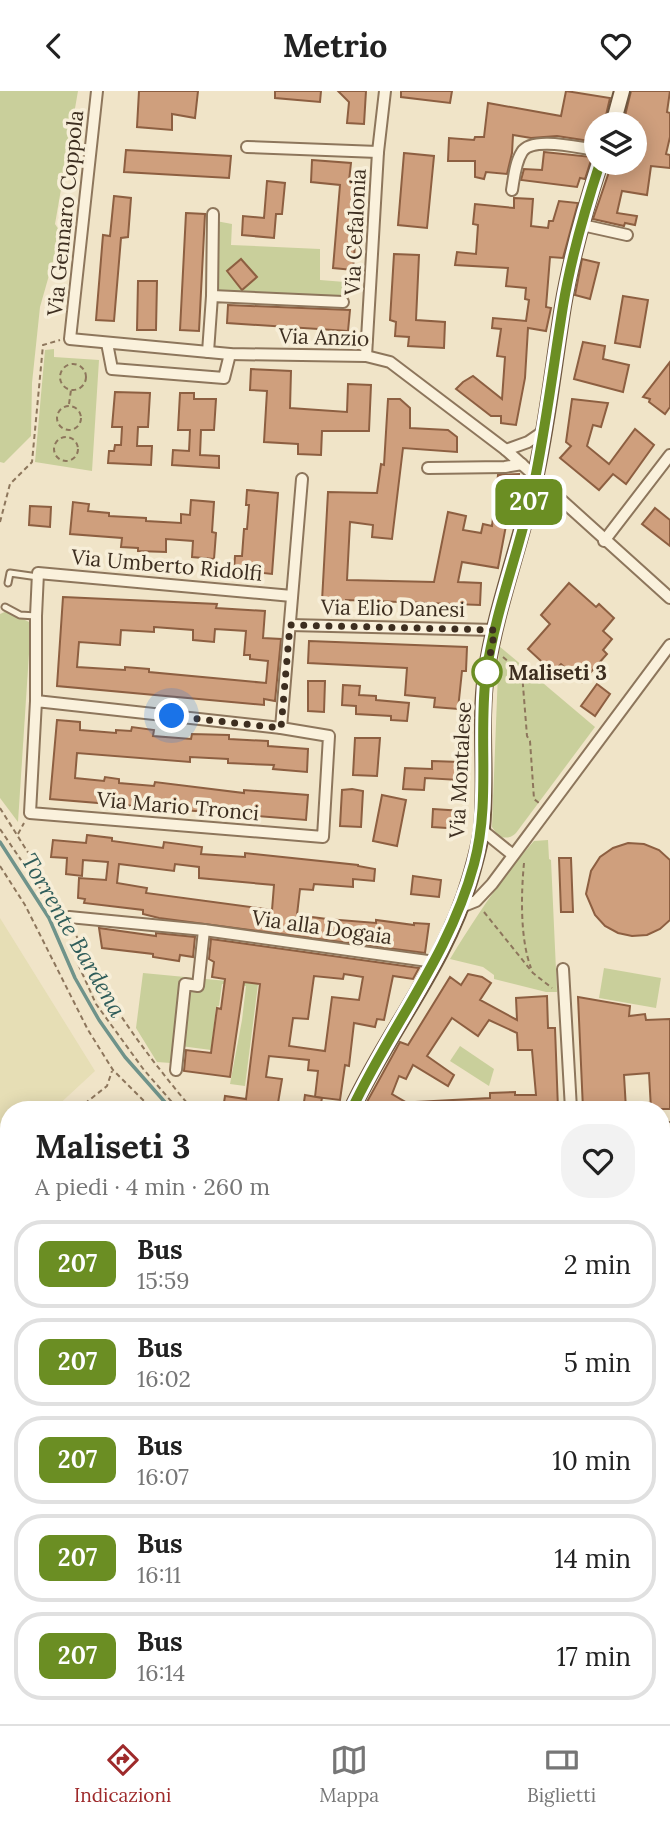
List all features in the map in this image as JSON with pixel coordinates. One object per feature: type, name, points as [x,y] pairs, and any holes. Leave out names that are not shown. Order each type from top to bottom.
[{"type":"street","name":"Via Gennaro Coppola","points":[[67,339],[97,91]]},
{"type":"street","name":"Via Cefalonia","points":[[366,356],[378,152],[385,91]]},
{"type":"street","points":[[616,112],[622,91]]},
{"type":"street","points":[[512,190],[520,155],[530,145],[540,143],[584,148]]},
{"type":"street","name":"Via Cefalonia","points":[[247,147],[378,152]]},
{"type":"street","name":"Via Montalese","points":[[356,1101],[435,961],[461,907],[482,830],[486,675],[495,630],[536,477],[563,304],[597,175]]},
{"type":"street","points":[[208,352],[213,214]]},
{"type":"street","points":[[582,225],[627,235]]},
{"type":"street","points":[[212,296],[343,302]]},
{"type":"street","name":"Via Anzio","points":[[67,339],[230,354],[380,358],[400,367],[506,450],[670,598]]},
{"type":"street","points":[[107,343],[112,369],[224,378],[230,354]]},
{"type":"street","points":[[506,450],[528,442],[544,431]]},
{"type":"street","points":[[604,541],[670,455]]},
{"type":"street","points":[[428,468],[505,467],[522,464]]},
{"type":"street","points":[[38,575],[36,701],[281,728],[302,479]]},
{"type":"street","name":"Via Umberto Ridolfi","points":[[38,575],[292,596]]},
{"type":"street","name":"Via Elio Danesi","points":[[290,625],[495,630]]},
{"type":"street","points":[[461,907],[475,901],[519,856],[547,808],[670,645]]},
{"type":"street","name":"Via Mario Tronci","points":[[36,701],[30,813],[323,837],[329,736],[281,728]]},
{"type":"street","points":[[482,830],[519,856]]},
{"type":"street","name":"Via alla Dogaia","points":[[69,917],[204,930],[435,961]]},
{"type":"street","points":[[176,1070],[185,985],[198,986],[204,930]]},
{"type":"street","points":[[563,969],[570,1101]]},
{"type":"lane","points":[[8,583],[10,573],[38,575]]},
{"type":"lane","points":[[5,607],[20,615],[36,616]]},
{"type":"path","points":[[0,522],[10,484],[32,462],[43,345],[67,339]]},
{"type":"path","points":[[73,364],[74,358]]},
{"type":"path","points":[[73,364],[83,369],[86,377],[81,388],[71,390],[62,384],[60,376],[64,368],[73,364]]},
{"type":"path","points":[[69,405],[71,390]]},
{"type":"path","points":[[69,405],[78,410],[81,417],[76,428],[67,430],[59,425],[57,417],[59,410],[69,405]]},
{"type":"path","points":[[67,430],[67,437]]},
{"type":"path","points":[[67,437],[76,442],[78,450],[72,460],[64,462],[57,458],[54,446],[58,440],[67,437]]},
{"type":"path","points":[[499,659],[503,657],[522,673],[534,799],[547,808]]},
{"type":"path","points":[[0,808],[69,917],[101,987],[135,1039],[185,1101]]},
{"type":"path","points":[[0,829],[46,897],[96,1004],[144,1070],[171,1101]]},
{"type":"path","points":[[519,856],[527,958],[533,973]]},
{"type":"path","points":[[0,866],[25,905],[83,1019],[113,1070],[144,1101]]},
{"type":"path","points":[[475,901],[533,973],[564,997]]},
{"type":"path","points":[[88,1101],[107,1086],[113,1070]]},
{"type":"shaded area","points":[[0,918],[95,1071],[63,1101],[0,1101]]},
{"type":"green space","points":[[0,91],[78,91],[55,224],[61,233],[40,307],[32,383],[31,436],[4,463],[0,462]]},
{"type":"green space","points":[[216,221],[232,224],[231,245],[320,249],[320,280],[345,282],[344,298],[217,292]]},
{"type":"green space","points":[[54,349],[54,357],[99,360],[92,471],[35,462],[45,350]]},
{"type":"green space","points":[[7,611],[31,623],[18,822],[0,798],[0,614]]},
{"type":"green space","points":[[499,646],[595,727],[516,833],[507,837],[499,837],[492,827]]},
{"type":"green space","points":[[548,840],[557,992],[546,992],[494,979],[494,975],[483,967],[450,959],[489,898],[522,855],[534,841]]},
{"type":"green space","points":[[604,968],[661,978],[656,1008],[599,998]]},
{"type":"green space","points":[[143,973],[258,984],[245,1086],[230,1084],[246,986],[222,984],[219,1006],[216,1007],[211,1050],[173,1045],[171,1063],[157,1062],[136,1028]]},
{"type":"green space","points":[[460,1046],[494,1069],[489,1086],[450,1061]]},
{"type":"building","points":[[139,91],[198,91],[195,118],[172,114],[172,130],[137,127]]},
{"type":"building","points":[[275,91],[321,91],[320,102],[275,98]]},
{"type":"building","points":[[338,91],[366,91],[364,124],[347,123],[349,102]]},
{"type":"building","points":[[401,91],[452,91],[450,103],[401,97]]},
{"type":"building","points":[[566,91],[610,98],[607,112],[584,112],[584,140],[557,136],[531,138],[513,135],[507,174],[486,172],[484,179],[475,177],[475,161],[448,161],[449,138],[474,140],[475,137],[484,137],[488,103],[561,116]]},
{"type":"building","points":[[631,91],[670,91],[667,112],[670,113],[670,137],[666,154],[670,155],[670,168],[651,166],[647,195],[622,191],[617,213],[637,216],[635,225],[625,223],[624,226],[593,219],[608,175],[647,175],[647,112],[626,112]]},
{"type":"building","points":[[126,150],[231,156],[229,178],[124,172]]},
{"type":"building","points":[[544,152],[584,156],[584,175],[586,175],[585,179],[580,178],[577,187],[521,180],[524,169],[542,170]]},
{"type":"building","points":[[404,153],[434,156],[427,228],[398,225]]},
{"type":"building","points":[[312,160],[351,163],[349,181],[360,182],[353,270],[333,268],[340,185],[311,182]]},
{"type":"building","points":[[267,181],[285,183],[282,214],[276,214],[274,238],[242,235],[243,216],[264,218]]},
{"type":"building","points":[[114,196],[131,198],[128,237],[121,238],[114,321],[96,320],[103,235],[110,236]]},
{"type":"building","points":[[514,198],[533,199],[531,226],[548,228],[559,201],[578,203],[563,258],[550,257],[546,307],[551,308],[546,331],[528,328],[525,378],[516,425],[501,423],[501,416],[491,416],[456,389],[473,376],[502,399],[505,357],[497,356],[501,329],[492,328],[493,318],[526,321],[529,300],[525,299],[526,288],[506,286],[508,268],[455,265],[457,252],[476,254],[478,225],[473,224],[475,204],[514,208]]},
{"type":"building","points":[[186,213],[205,214],[199,331],[180,330]]},
{"type":"building","points":[[394,254],[419,255],[416,320],[445,322],[444,348],[408,346],[409,337],[395,336],[396,322],[390,320]]},
{"type":"building","points":[[241,259],[257,277],[242,290],[227,271]]},
{"type":"building","points":[[582,259],[599,263],[590,299],[575,295]]},
{"type":"building","points":[[138,281],[157,281],[156,330],[137,330]]},
{"type":"building","points":[[623,296],[648,300],[640,347],[615,343]]},
{"type":"building","points":[[228,305],[350,310],[348,331],[227,323]]},
{"type":"building","points":[[583,342],[605,346],[603,359],[629,365],[623,392],[574,379]]},
{"type":"building","points":[[670,362],[670,407],[665,414],[649,402],[650,399],[643,397]]},
{"type":"building","points":[[251,369],[291,371],[290,408],[347,412],[348,384],[371,385],[369,431],[322,431],[321,455],[298,454],[298,444],[264,442],[267,391],[250,390]]},
{"type":"building","points":[[115,392],[150,393],[148,427],[138,427],[137,446],[152,446],[151,465],[108,463],[109,451],[114,451],[115,445],[121,445],[122,427],[112,427]]},
{"type":"building","points":[[180,393],[194,393],[194,399],[216,399],[214,430],[201,430],[200,455],[219,456],[219,468],[172,465],[173,450],[189,451],[190,430],[178,430]]},
{"type":"building","points":[[388,399],[400,399],[410,408],[410,428],[448,430],[457,437],[457,452],[403,448],[392,539],[372,537],[373,525],[350,522],[347,580],[434,582],[448,512],[466,516],[463,530],[481,533],[483,524],[492,526],[498,475],[519,474],[513,520],[507,520],[498,568],[462,562],[458,582],[481,583],[480,605],[322,601],[328,492],[377,493],[381,464],[384,465]]},
{"type":"building","points":[[572,399],[608,403],[601,427],[593,425],[587,446],[609,464],[635,429],[654,445],[626,484],[613,474],[599,490],[560,458],[571,446],[566,442]]},
{"type":"building","points":[[247,490],[278,493],[272,574],[234,570],[235,556],[242,556],[244,529],[247,529]]},
{"type":"building","points":[[191,500],[214,502],[214,559],[192,557],[193,541],[166,539],[166,552],[138,551],[138,548],[121,547],[122,538],[70,534],[73,502],[89,504],[88,511],[109,513],[109,516],[181,523],[181,514],[190,515]]},
{"type":"building","points":[[30,506],[51,507],[50,527],[29,525]]},
{"type":"building","points":[[655,508],[670,520],[670,546],[642,524]]},
{"type":"building","points":[[569,583],[596,607],[599,604],[614,618],[603,631],[612,639],[603,650],[607,654],[582,682],[561,664],[553,672],[528,649],[550,624],[541,615]]},
{"type":"building","points":[[63,597],[217,604],[216,608],[265,611],[263,638],[281,639],[275,701],[264,699],[264,705],[57,686]],"holes":[[[154,627],[193,630],[193,640],[214,642],[215,629],[246,631],[244,655],[250,655],[250,659],[268,661],[266,683],[149,672],[149,669],[77,667],[79,642],[120,645],[121,630],[154,632]]]},
{"type":"building","points":[[309,641],[467,647],[466,671],[462,671],[458,709],[434,707],[435,698],[405,695],[407,668],[308,663]]},
{"type":"building","points":[[308,681],[325,681],[324,712],[308,711]]},
{"type":"building","points":[[597,684],[610,694],[595,716],[581,706]]},
{"type":"building","points":[[343,685],[360,686],[359,695],[376,696],[376,700],[409,703],[407,721],[391,720],[391,716],[356,714],[356,706],[342,705]]},
{"type":"building","points":[[57,720],[80,722],[80,730],[116,733],[116,730],[131,731],[132,727],[154,730],[153,736],[191,739],[192,734],[229,735],[229,739],[268,741],[268,746],[308,749],[307,772],[273,769],[274,765],[228,763],[228,759],[190,757],[190,762],[77,753],[75,778],[104,781],[105,777],[119,779],[119,783],[154,786],[155,782],[244,793],[244,790],[308,795],[306,820],[50,799]]},
{"type":"building","points":[[355,738],[380,738],[377,776],[353,775]]},
{"type":"building","points":[[432,761],[460,762],[459,780],[425,778],[424,790],[403,789],[405,768],[432,769]]},
{"type":"building","points":[[342,790],[363,791],[361,827],[340,826]]},
{"type":"building","points":[[382,795],[406,800],[397,846],[373,841]]},
{"type":"building","points":[[433,809],[463,811],[462,829],[432,827]]},
{"type":"building","points":[[87,835],[163,848],[164,842],[202,847],[201,854],[245,857],[245,853],[375,869],[374,881],[353,879],[353,887],[314,884],[313,890],[300,889],[297,915],[376,923],[376,920],[414,925],[429,924],[425,953],[159,918],[143,914],[143,910],[84,903],[85,899],[78,898],[79,878],[106,880],[108,862],[83,860],[82,876],[66,874],[67,858],[51,857],[53,840],[86,843]],"holes":[[[119,864],[174,871],[175,864],[199,867],[199,878],[274,885],[272,910],[146,893],[147,888],[117,883]]]},
{"type":"building","points":[[628,843],[644,844],[659,850],[670,860],[670,920],[647,935],[618,933],[605,926],[595,915],[586,894],[591,871],[600,857],[613,848]]},
{"type":"building","points":[[559,858],[571,858],[573,912],[561,912]]},
{"type":"building","points":[[413,876],[441,880],[439,897],[411,894]]},
{"type":"building","points":[[99,928],[156,936],[156,933],[195,937],[193,957],[180,955],[179,961],[153,957],[153,954],[102,948]]},
{"type":"building","points":[[211,939],[419,968],[413,979],[393,976],[384,1020],[377,1019],[375,1027],[354,1023],[349,1066],[345,1065],[340,1100],[315,1097],[318,1071],[308,1070],[309,1060],[269,1056],[266,1077],[282,1079],[278,1101],[224,1101],[225,1096],[246,1099],[260,984],[244,982],[230,1077],[184,1071],[186,1050],[211,1053],[217,1008],[221,1009],[225,979],[212,977],[214,962],[209,959]],"holes":[[[344,974],[363,977],[359,1000],[332,997],[325,1051],[289,1046],[293,1018],[308,1019],[314,976],[343,979]]]},
{"type":"building","points":[[468,974],[482,977],[491,983],[480,1000],[517,1020],[516,998],[547,996],[548,1028],[555,1028],[558,1101],[434,1101],[490,1098],[490,1093],[536,1095],[532,1050],[518,1050],[517,1033],[489,1020],[478,1036],[452,1018],[427,1056],[454,1075],[448,1086],[413,1065],[406,1079],[399,1076],[392,1094],[404,1101],[367,1101],[400,1042],[408,1045],[450,977],[461,985]]},
{"type":"building","points":[[578,997],[630,1006],[629,1016],[645,1014],[646,1020],[670,1019],[670,1101],[651,1101],[649,1073],[624,1075],[626,1101],[583,1101]]},
{"type":"building","points":[[305,1095],[322,1098],[321,1101],[304,1101]]},
{"type":"waterway","name":"Torrente Bardena","points":[[0,842],[49,918],[75,978],[99,1020],[125,1057],[164,1101]]},
{"type":"bus line","name":"207","points":[[356,1101],[441,951],[464,898],[475,860],[482,830],[485,695],[489,658],[536,477],[550,406],[563,304],[596,175]]},
{"type":"place","name":"Maliseti 3","points":[[487,672]]},
{"type":"route","points":[[172,716],[281,728],[290,625],[495,630],[486,675],[487,672]]}]
